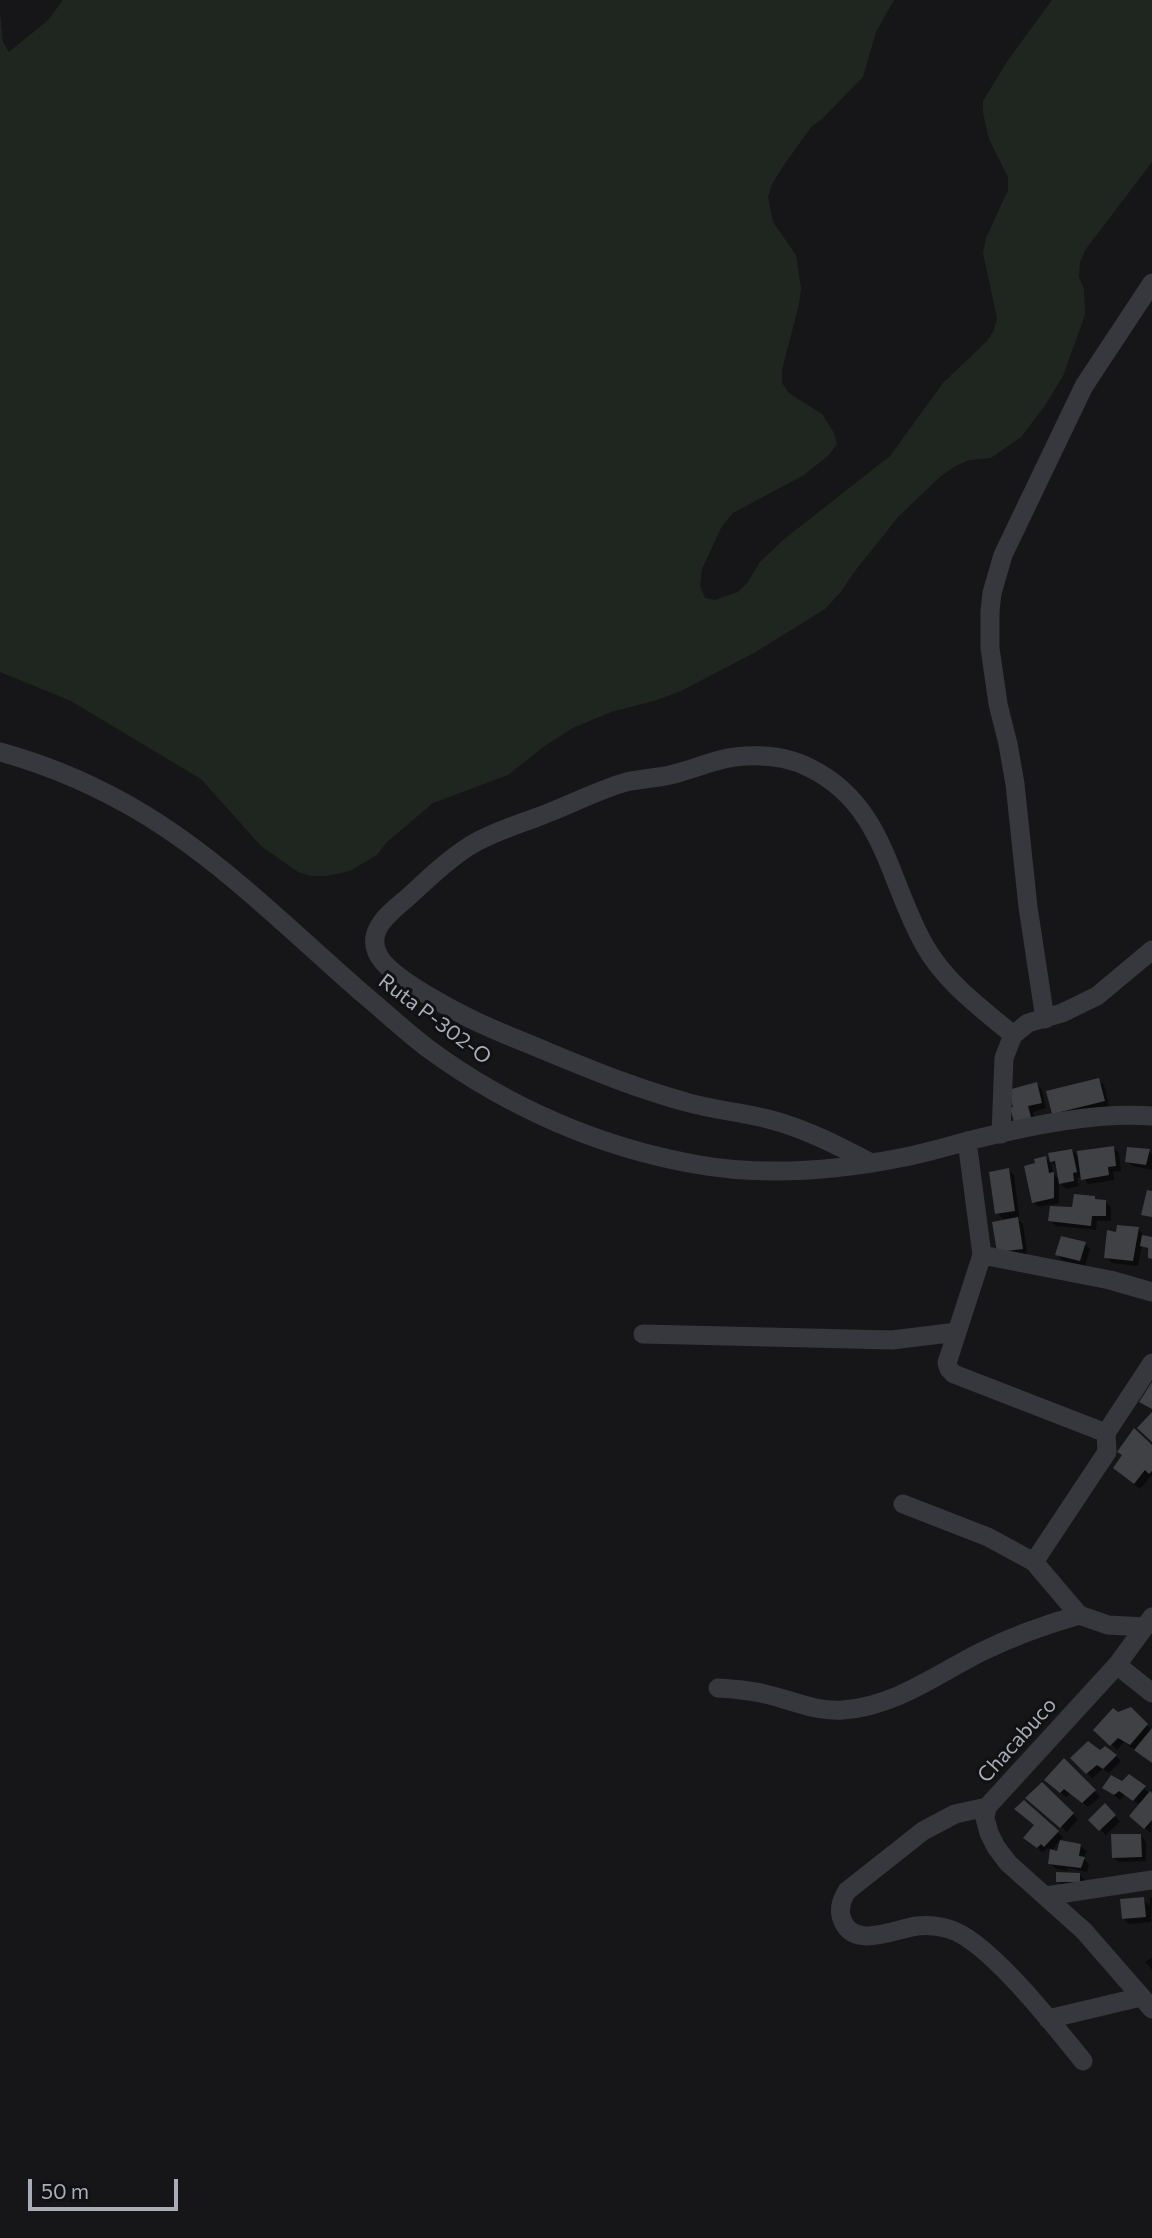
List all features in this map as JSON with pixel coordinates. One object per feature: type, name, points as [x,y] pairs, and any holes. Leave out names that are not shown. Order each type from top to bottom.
[{"type":"street","points":[[1045,1019],[1028,907],[1015,784],[998,704],[990,648],[989,611],[1003,555],[1083,386],[1152,283]]},
{"type":"street","name":"Ruta P-302-O","points":[[0,751],[85,783],[149,817],[211,862],[428,1048],[488,1088],[551,1120],[620,1146],[695,1164],[763,1171],[830,1169],[908,1157],[983,1137],[1115,1116],[1152,1116]]},
{"type":"street","points":[[871,1163],[823,1139],[769,1119],[690,1103],[616,1081],[482,1025],[421,990],[385,964],[379,957],[375,939],[381,920],[471,845],[494,833],[598,792],[652,776],[680,773],[697,765],[732,757],[773,757],[795,761],[833,782],[861,810],[880,839],[916,931],[926,948],[955,986],[1013,1035]]},
{"type":"street","points":[[1106,1433],[954,1374],[947,1363],[982,1255],[983,1137],[1004,1058],[1013,1035],[1028,1023],[1080,1006],[1097,996],[1152,950]]},
{"type":"street","points":[[982,1255],[1110,1280],[1152,1292]]},
{"type":"street","points":[[643,1334],[892,1340],[957,1332]]},
{"type":"street","points":[[1034,1562],[1107,1452],[1106,1433],[1152,1363]]},
{"type":"street","points":[[903,1504],[988,1537],[1034,1562],[1079,1615],[1108,1626],[1148,1622]]},
{"type":"street","points":[[718,1688],[764,1693],[821,1709],[862,1707],[900,1696],[1012,1638],[1079,1615]]},
{"type":"street","name":"Chacabuco","points":[[1147,2003],[1084,1931],[1008,1863],[996,1847],[985,1818],[987,1807],[1117,1665],[1148,1622]]},
{"type":"street","points":[[1117,1665],[1152,1693]]},
{"type":"street","points":[[987,1807],[955,1814],[923,1831],[847,1891],[841,1904],[842,1919],[851,1932],[865,1936],[926,1926],[947,1928],[963,1934],[984,1949],[1083,2061]]},
{"type":"street","points":[[1045,1896],[1152,1880]]},
{"type":"street","points":[[1048,2019],[1147,2003]]},
{"type":"shaded area","points":[[63,0],[894,0],[876,32],[863,77],[812,126],[772,184],[768,197],[773,222],[796,255],[801,288],[782,370],[782,383],[789,393],[822,414],[834,433],[837,444],[829,455],[804,475],[733,513],[722,526],[702,569],[700,586],[705,598],[715,600],[738,592],[748,582],[760,562],[783,540],[890,456],[943,383],[987,341],[994,330],[997,318],[983,253],[986,238],[1008,190],[1008,177],[989,139],[983,101],[1008,60],[1052,0],[1152,0],[1152,162],[1086,249],[1080,262],[1079,277],[1084,289],[1085,315],[1063,376],[1044,407],[1021,437],[991,458],[969,460],[941,476],[899,516],[825,609],[754,653],[681,691],[611,712],[573,728],[508,775],[433,803],[387,842],[377,855],[350,871],[311,876],[298,872],[261,846],[201,779],[71,701],[0,672],[0,11],[3,42],[9,52],[48,20]]},
{"type":"building","points":[[1099,1078],[1105,1101],[1052,1114],[1046,1091]]},
{"type":"building","points":[[1037,1082],[1042,1103],[1028,1106],[1032,1121],[1015,1125],[1008,1090]]},
{"type":"building","points":[[1114,1146],[1116,1166],[1108,1167],[1109,1175],[1081,1180],[1077,1151]]},
{"type":"building","points":[[1127,1147],[1150,1149],[1146,1165],[1125,1162]]},
{"type":"building","points":[[1072,1149],[1077,1172],[1073,1173],[1074,1181],[1059,1184],[1055,1161],[1050,1162],[1048,1153]]},
{"type":"building","points":[[1046,1156],[1049,1173],[1054,1172],[1054,1198],[1032,1203],[1024,1166],[1035,1163],[1034,1159]]},
{"type":"building","points":[[1009,1168],[1015,1211],[995,1214],[989,1172]]},
{"type":"building","points":[[1147,1190],[1152,1191],[1152,1217],[1141,1215]]},
{"type":"building","points":[[1074,1194],[1106,1200],[1106,1216],[1092,1216],[1091,1226],[1048,1221],[1050,1206],[1072,1207]]},
{"type":"building","points":[[1018,1217],[1023,1249],[997,1252],[992,1222]]},
{"type":"building","points":[[1117,1225],[1139,1227],[1133,1261],[1104,1258],[1107,1230],[1116,1232]]},
{"type":"building","points":[[1142,1235],[1152,1237],[1152,1259],[1148,1258],[1148,1248],[1140,1246]]},
{"type":"building","points":[[1061,1236],[1086,1242],[1080,1261],[1055,1255]]},
{"type":"building","points":[[1152,1382],[1152,1409],[1139,1402]]},
{"type":"building","points":[[1152,1412],[1152,1442],[1137,1428]]},
{"type":"building","points":[[1134,1428],[1152,1445],[1152,1471],[1149,1474],[1145,1470],[1134,1484],[1113,1468],[1122,1455],[1117,1452]]},
{"type":"building","points":[[1131,1707],[1148,1724],[1130,1745],[1118,1738],[1110,1746],[1093,1730],[1113,1708],[1118,1712]]},
{"type":"building","points":[[1152,1728],[1152,1763],[1134,1750]]},
{"type":"building","points":[[1088,1741],[1100,1750],[1105,1746],[1117,1755],[1103,1769],[1097,1765],[1086,1774],[1070,1758]]},
{"type":"building","points":[[1064,1758],[1096,1790],[1082,1803],[1064,1789],[1060,1793],[1044,1780]]},
{"type":"building","points":[[1129,1774],[1146,1786],[1133,1801],[1119,1791],[1114,1795],[1102,1788],[1111,1775],[1122,1781]]},
{"type":"building","points":[[1042,1782],[1074,1813],[1060,1828],[1025,1798]]},
{"type":"building","points":[[1150,1791],[1152,1820],[1144,1829],[1129,1816]]},
{"type":"building","points":[[1024,1800],[1059,1831],[1044,1847],[1041,1844],[1037,1848],[1023,1838],[1034,1825],[1014,1809]]},
{"type":"building","points":[[1105,1803],[1116,1815],[1099,1831],[1088,1820]]},
{"type":"building","points":[[1111,1834],[1141,1834],[1142,1857],[1112,1858]]},
{"type":"building","points":[[1060,1840],[1081,1844],[1079,1856],[1085,1857],[1081,1868],[1048,1864],[1050,1849],[1057,1851]]},
{"type":"building","points":[[1056,1872],[1080,1873],[1080,1882],[1056,1882]]},
{"type":"building","points":[[1144,1897],[1146,1917],[1122,1919],[1120,1899]]}]
